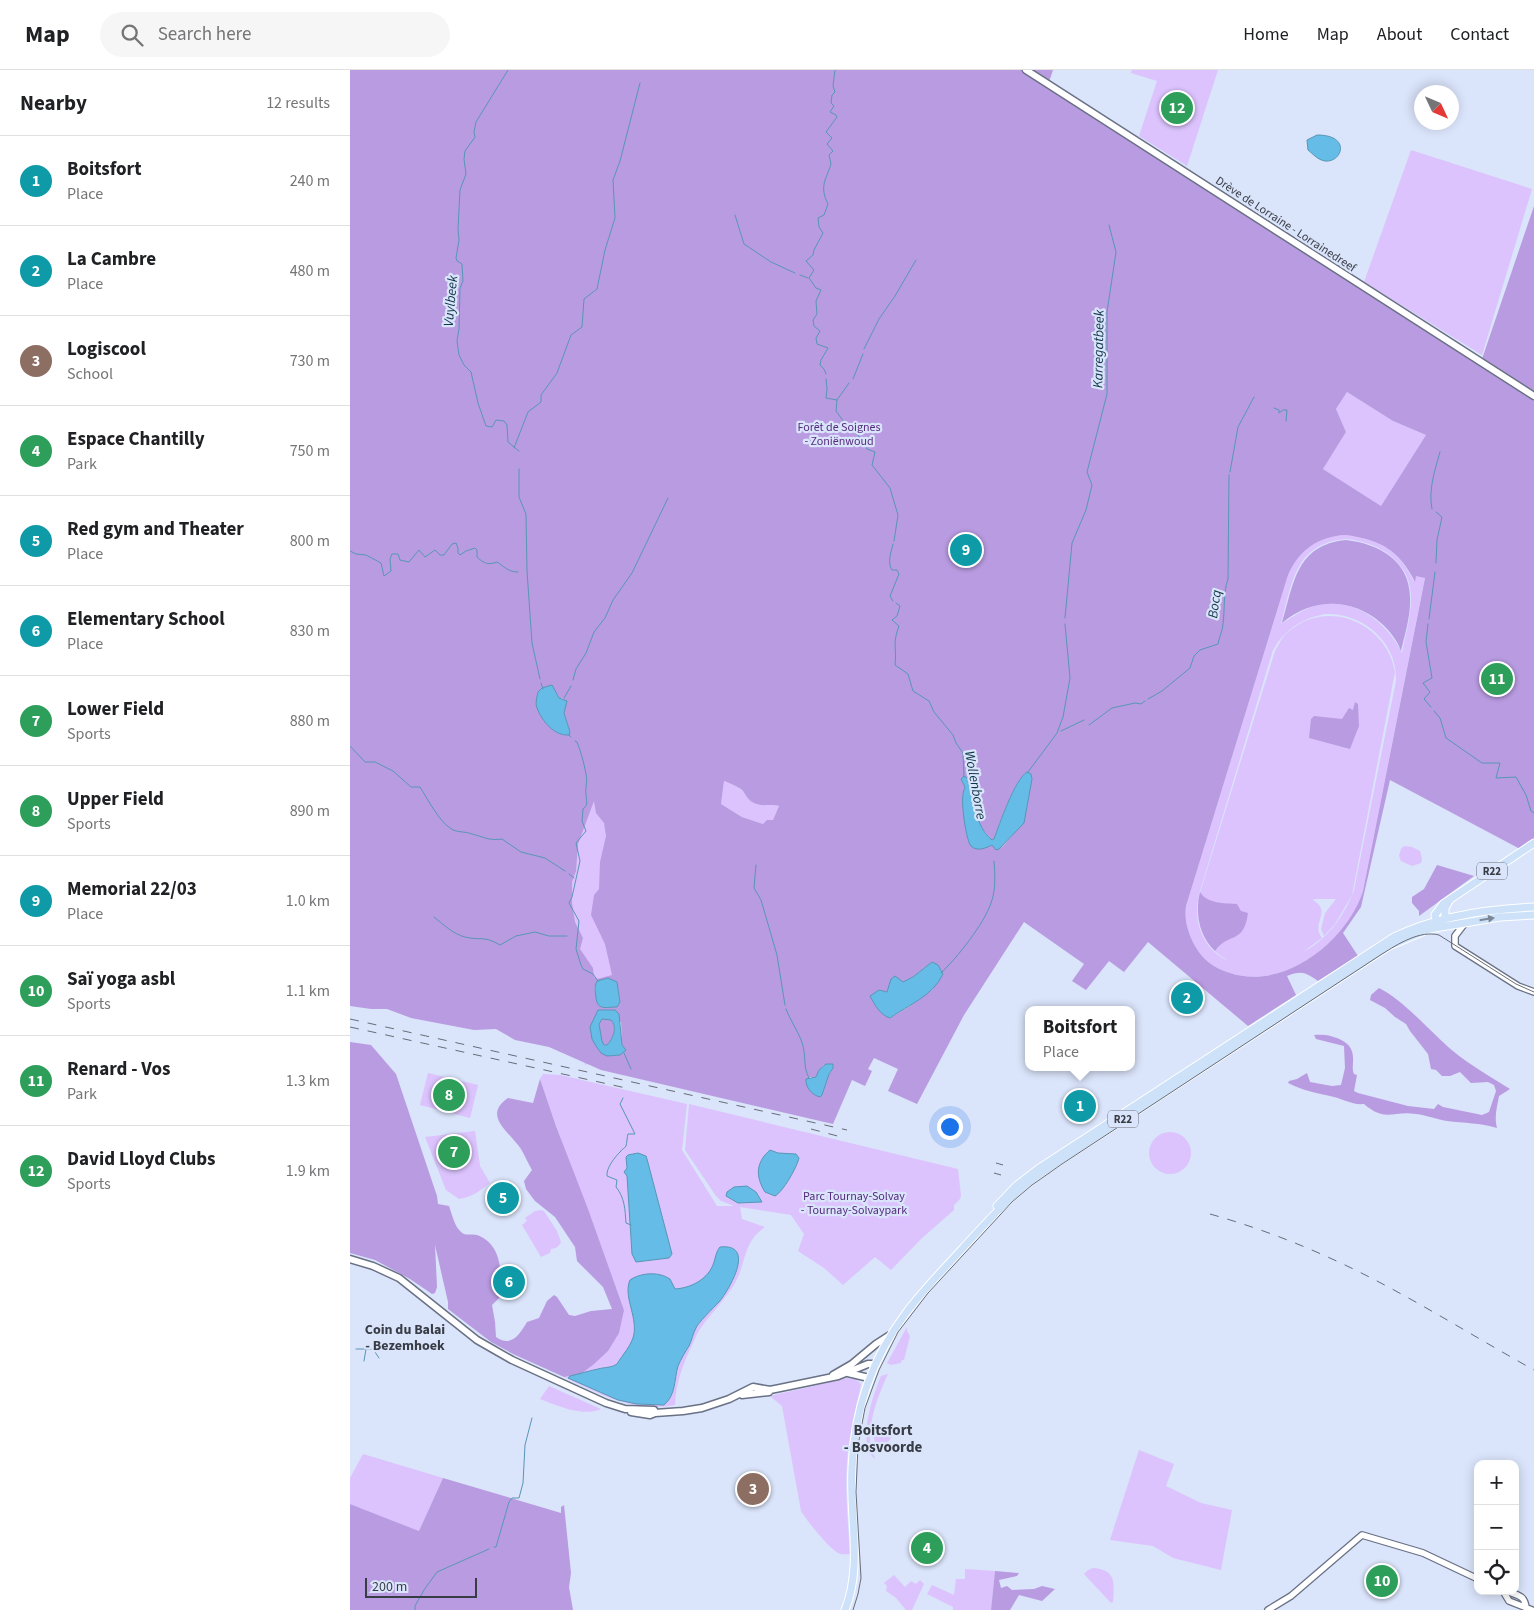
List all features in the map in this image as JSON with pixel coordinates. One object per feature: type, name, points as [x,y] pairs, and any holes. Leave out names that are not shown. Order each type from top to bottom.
[{"type":"main road","name":"Drève de Lorraine - Lorrainedreef","points":[[1026,70],[1534,396]]},
{"type":"main road","name":"R22","points":[[849,1610],[853,1601],[856,1581],[851,1488],[852,1450],[859,1414],[875,1364],[891,1334],[921,1293],[1007,1199],[1040,1174],[1394,937],[1422,925],[1438,924],[1435,915],[1438,908],[1534,843]]},
{"type":"main road","points":[[1445,920],[1445,908],[1450,900]]},
{"type":"main road","points":[[1438,924],[1445,920],[1490,910],[1534,907]]},
{"type":"main road","points":[[1438,924],[1465,923],[1500,917],[1534,915]]},
{"type":"main road","points":[[350,1259],[373,1266],[404,1282],[491,1349],[606,1403],[631,1412],[646,1414],[683,1411],[744,1394],[768,1392],[846,1373],[868,1364],[875,1364]]},
{"type":"main road","points":[[830,1377],[852,1364],[891,1334]]},
{"type":"main road","points":[[846,1373],[869,1378]]},
{"type":"main road","points":[[729,1399],[751,1388],[775,1389]]},
{"type":"main road","name":"R22","points":[[845,1610],[853,1585],[854,1553]]},
{"type":"street","points":[[1465,923],[1455,936],[1455,946],[1518,986],[1534,992]]},
{"type":"street","points":[[1268,1610],[1292,1596],[1362,1534],[1423,1553],[1474,1576]]},
{"type":"street","points":[[1508,1595],[1509,1600],[1526,1608]]},
{"type":"street","points":[[1519,1595],[1524,1600],[1526,1608]]},
{"type":"green space","name":"Forêt de Soignes - Zoniënwoud","points":[[350,70],[1053,70],[1049,82],[1482,359],[1534,206],[1534,842],[1522,850],[1390,780],[1361,907],[1343,933],[1358,956],[1318,981],[1304,973],[1287,976],[1296,995],[1248,1026],[1148,942],[1124,972],[1109,961],[1086,990],[1072,981],[1084,964],[1024,922],[964,1015],[917,1104],[888,1091],[898,1069],[874,1058],[868,1069],[872,1071],[865,1086],[852,1080],[833,1124],[601,1070],[549,1047],[515,1040],[496,1029],[474,1030],[411,1018],[387,1009],[350,1006]],"holes":[[[1347,392],[1393,421],[1426,435],[1381,506],[1323,469],[1346,432],[1336,409]],[[1346,535],[1379,544],[1395,554],[1409,571],[1415,582],[1416,576],[1425,578],[1363,891],[1355,910],[1343,927],[1328,944],[1311,957],[1292,968],[1271,975],[1251,977],[1230,973],[1210,963],[1198,951],[1187,926],[1186,906],[1288,575],[1304,552],[1327,538]],[[552,686],[559,698],[564,699],[564,713],[569,728],[546,721],[536,706],[538,692]],[[1027,772],[1028,800],[1025,815],[1004,845],[999,849],[992,845],[988,847],[968,841],[963,807],[965,787],[961,779],[970,786],[978,797],[977,812],[979,825],[992,840],[1017,783]],[[724,781],[742,790],[756,804],[779,806],[773,820],[767,820],[763,824],[742,817],[721,804]],[[594,801],[596,813],[604,823],[606,836],[600,862],[599,889],[594,895],[591,915],[605,944],[612,975],[597,979],[594,977],[593,968],[580,949],[583,938],[575,922],[572,903],[572,882],[576,871],[578,844]],[[932,962],[933,989],[890,1018],[879,990],[887,992],[913,977]],[[594,987],[618,988],[620,1002],[617,1007],[596,996]],[[596,1017],[621,1022],[622,1045],[626,1050],[618,1055],[610,1056],[597,1048],[592,1025]],[[824,1065],[833,1068],[822,1095],[809,1077],[816,1077]]]},
{"type":"green space","points":[[1132,70],[1218,70],[1187,166],[1139,136],[1157,81],[1131,73]]},
{"type":"green space","points":[[1411,150],[1532,189],[1482,355],[1364,282]]},
{"type":"green space","points":[[1347,392],[1393,421],[1426,435],[1381,506],[1323,469],[1346,432],[1336,409]]},
{"type":"green space","points":[[1346,535],[1369,540],[1388,548],[1395,554],[1414,582],[1416,575],[1425,577],[1363,891],[1355,910],[1343,927],[1328,944],[1311,957],[1292,968],[1271,975],[1251,977],[1230,973],[1210,963],[1198,951],[1187,926],[1186,906],[1288,575],[1304,552],[1327,538]],"holes":[[[1346,539],[1370,544],[1381,550],[1391,556],[1406,574],[1410,586],[1411,606],[1402,653],[1388,631],[1379,622],[1357,609],[1345,605],[1314,606],[1281,624],[1293,580],[1306,557],[1316,548],[1329,542]],[[1325,614],[1352,618],[1375,632],[1391,654],[1395,667],[1396,681],[1352,895],[1395,672],[1390,655],[1380,640],[1368,629],[1353,620],[1337,616],[1320,617],[1303,622],[1284,636],[1275,651],[1198,898],[1273,650],[1283,636],[1295,626],[1309,618]],[[1352,895],[1346,909],[1334,926],[1327,934],[1320,941],[1303,952],[1322,938],[1318,927],[1321,909],[1319,904],[1313,900],[1336,899],[1325,913],[1321,929],[1324,936],[1335,924]],[[1198,900],[1199,921],[1203,935],[1211,947],[1229,961],[1212,950],[1206,942],[1202,934],[1197,914]]]},
{"type":"green space","points":[[1346,540],[1370,545],[1380,550],[1390,556],[1404,573],[1408,584],[1410,611],[1401,651],[1393,636],[1381,623],[1357,609],[1344,605],[1319,605],[1306,609],[1282,623],[1294,580],[1307,558],[1317,549],[1329,543]]},
{"type":"green space","points":[[1355,702],[1358,704],[1359,726],[1350,749],[1309,738],[1311,719],[1314,716],[1342,719],[1349,708],[1353,710]]},
{"type":"green space","points":[[591,745],[626,949],[604,1058],[585,1065],[581,1044],[506,831]]},
{"type":"green space","points":[[724,781],[743,791],[752,802],[760,805],[779,806],[773,820],[763,824],[742,817],[721,804]]},
{"type":"green space","points":[[1404,846],[1420,851],[1421,863],[1412,866],[1401,861],[1399,856]]},
{"type":"green space","points":[[1437,865],[1474,876],[1419,916],[1419,911],[1412,903],[1412,897],[1424,889]]},
{"type":"green space","points":[[1200,892],[1212,901],[1237,904],[1241,911],[1248,913],[1243,930],[1220,945],[1215,951],[1205,938],[1200,924],[1198,908]]},
{"type":"green space","points":[[1379,988],[1408,1009],[1460,1056],[1510,1089],[1499,1096],[1496,1116],[1497,1128],[1447,1121],[1424,1115],[1378,1113],[1364,1104],[1353,1103],[1288,1083],[1307,1073],[1310,1082],[1332,1086],[1341,1085],[1345,1068],[1344,1046],[1316,1039],[1314,1035],[1326,1035],[1348,1044],[1352,1050],[1353,1071],[1357,1075],[1354,1091],[1358,1093],[1408,1106],[1434,1109],[1438,1104],[1443,1107],[1482,1115],[1489,1112],[1496,1091],[1494,1085],[1488,1082],[1471,1083],[1460,1072],[1450,1076],[1442,1076],[1436,1070],[1431,1069],[1428,1054],[1406,1024],[1385,1008],[1370,1000],[1371,995]]},
{"type":"green space","points":[[602,1019],[611,1020],[614,1026],[613,1036],[607,1045],[602,1044],[600,1038],[599,1027]]},
{"type":"green space","points":[[350,1042],[371,1045],[396,1074],[437,1196],[438,1204],[449,1206],[456,1226],[462,1233],[477,1235],[492,1246],[496,1253],[500,1269],[501,1296],[492,1305],[496,1337],[506,1341],[518,1335],[527,1322],[539,1318],[547,1301],[554,1295],[569,1315],[575,1316],[591,1311],[612,1309],[603,1287],[577,1261],[575,1247],[555,1217],[535,1201],[526,1189],[524,1181],[532,1170],[521,1149],[505,1130],[498,1117],[497,1111],[508,1098],[533,1103],[540,1079],[624,1310],[619,1333],[608,1351],[581,1374],[564,1377],[513,1354],[491,1342],[448,1309],[435,1245],[437,1287],[435,1293],[432,1294],[410,1279],[375,1260],[350,1253]]},
{"type":"green space","points":[[428,1073],[478,1085],[470,1118],[420,1105]]},
{"type":"green space","name":"Parc Tournay-Solvay - Tournay-Solvaypark","points":[[543,1074],[560,1075],[687,1104],[682,1150],[717,1206],[734,1206],[721,1201],[716,1196],[685,1150],[689,1104],[958,1169],[961,1196],[954,1205],[954,1210],[921,1239],[891,1270],[875,1257],[843,1285],[824,1268],[798,1251],[804,1234],[791,1215],[740,1207],[742,1219],[765,1227],[752,1240],[735,1283],[697,1334],[681,1373],[675,1405],[644,1407],[632,1405],[564,1377],[581,1374],[624,1310],[540,1079]]},
{"type":"green space","points":[[475,1131],[480,1166],[490,1183],[476,1193],[459,1199],[446,1190],[425,1137]]},
{"type":"green space","points":[[1170,1132],[1185,1138],[1191,1153],[1185,1168],[1170,1174],[1155,1168],[1149,1153],[1155,1138]]},
{"type":"green space","points":[[535,1211],[544,1211],[557,1231],[561,1242],[557,1247],[551,1249],[550,1253],[541,1257],[522,1225],[527,1221],[525,1218]]},
{"type":"green space","points":[[907,1327],[910,1336],[904,1360],[901,1363],[891,1365],[887,1363]]},
{"type":"green space","points":[[888,1374],[878,1398],[871,1424],[870,1443],[875,1459],[869,1452],[866,1431],[874,1395],[881,1376]]},
{"type":"green space","points":[[847,1378],[856,1379],[861,1384],[847,1461],[850,1554],[841,1554],[829,1545],[801,1511],[782,1406],[770,1396]]},
{"type":"green space","points":[[549,1386],[601,1409],[587,1412],[579,1411],[540,1399]]},
{"type":"green space","points":[[879,1424],[895,1431],[883,1450],[880,1451],[876,1449],[874,1438],[876,1426]]},
{"type":"green space","points":[[1139,1450],[1174,1464],[1166,1486],[1201,1503],[1232,1510],[1221,1570],[1173,1558],[1153,1546],[1110,1540]]},
{"type":"green space","points":[[363,1454],[443,1478],[419,1531],[350,1504],[350,1478]]},
{"type":"green space","points":[[443,1478],[561,1513],[561,1507],[564,1505],[571,1573],[569,1587],[573,1610],[350,1610],[350,1504],[419,1531]]},
{"type":"green space","points":[[1093,1568],[1106,1571],[1110,1575],[1113,1583],[1113,1602],[1111,1603],[1084,1574]]},
{"type":"green space","points":[[965,1569],[995,1571],[991,1610],[953,1610],[953,1607],[927,1594],[932,1585],[954,1595],[956,1579],[965,1579]]},
{"type":"green space","points":[[995,1571],[1019,1573],[1017,1576],[999,1580],[1001,1588],[1007,1586],[1012,1590],[1034,1589],[1042,1586],[1055,1589],[1042,1601],[1019,1595],[1010,1610],[991,1610]]},
{"type":"green space","points":[[894,1575],[905,1587],[911,1581],[916,1584],[920,1580],[924,1584],[912,1610],[906,1610],[896,1598],[886,1591],[887,1586],[884,1583]]},
{"type":"water","points":[[1317,135],[1335,139],[1341,149],[1336,158],[1325,161],[1316,157],[1308,150],[1307,140]]},
{"type":"water","points":[[552,685],[559,698],[567,701],[564,713],[570,732],[569,735],[558,733],[549,727],[537,708],[538,692],[542,688]]},
{"type":"water","points":[[1027,772],[1031,774],[1032,779],[1024,823],[999,849],[996,850],[992,845],[982,849],[973,848],[969,843],[963,813],[963,793],[965,787],[961,779],[964,776],[967,778],[970,786],[975,788],[980,797],[977,802],[978,820],[992,840],[1017,783]]},
{"type":"water","points":[[932,962],[938,965],[943,974],[939,982],[920,999],[890,1018],[886,1017],[870,996],[879,990],[887,992],[891,979],[895,976],[903,982],[913,977]]},
{"type":"water","points":[[608,978],[617,982],[620,1002],[617,1007],[603,1007],[597,1001],[595,985],[597,981]]},
{"type":"water","points":[[598,1010],[615,1010],[619,1014],[622,1045],[626,1050],[620,1055],[607,1056],[601,1053],[592,1039],[590,1027]],"holes":[[[602,1019],[611,1020],[614,1026],[614,1033],[607,1045],[604,1045],[599,1024]]]},
{"type":"water","points":[[826,1064],[833,1064],[833,1068],[820,1097],[810,1090],[806,1079],[816,1077],[819,1070]]},
{"type":"water","points":[[770,1150],[778,1153],[796,1154],[799,1158],[789,1179],[782,1190],[775,1196],[765,1192],[758,1175],[762,1159]]},
{"type":"water","points":[[638,1153],[646,1156],[647,1159],[672,1254],[669,1258],[636,1262],[632,1254],[627,1176],[624,1172],[627,1168],[626,1157]]},
{"type":"water","points":[[747,1186],[756,1192],[762,1202],[738,1203],[726,1196],[727,1192],[734,1187]]},
{"type":"water","points":[[720,1247],[731,1248],[737,1252],[739,1259],[737,1268],[729,1288],[697,1326],[678,1366],[671,1397],[664,1405],[637,1404],[618,1400],[568,1378],[615,1365],[627,1349],[634,1334],[634,1320],[628,1293],[630,1280],[644,1274],[655,1274],[670,1279],[675,1289],[687,1287],[704,1278],[712,1268]]},
{"type":"waterway","name":"Vuylbeek","points":[[508,70],[476,122],[475,137],[465,151],[466,174],[460,190],[459,240],[456,258],[462,264],[463,281],[460,288],[457,341],[459,355],[464,365],[471,372],[478,403],[486,426],[492,427],[496,420],[504,421],[507,425],[508,442],[519,451]]},
{"type":"waterway","name":"Wollenborre","points":[[826,374],[820,365],[828,348],[817,344],[816,338],[820,331],[814,326],[813,320],[817,314],[816,301],[821,290],[816,288],[809,278],[814,270],[806,261],[813,255],[823,233],[819,227],[818,218],[824,215],[828,204],[824,188],[825,179],[831,164],[829,155],[833,151],[827,144],[832,138],[826,132],[837,117],[830,112],[834,106],[831,103],[832,95],[835,92],[833,86],[835,70]]},
{"type":"waterway","points":[[514,448],[528,412],[541,402],[541,395],[557,373],[571,335],[582,327],[584,299],[597,289],[605,250],[615,218],[613,180],[620,161],[640,83]]},
{"type":"waterway","points":[[735,215],[744,244],[771,262],[795,273]]},
{"type":"waterway","name":"Karregatbeek","points":[[1065,618],[1072,543],[1086,510],[1092,485],[1087,472],[1107,394],[1107,312],[1116,252],[1109,225]]},
{"type":"waterway","points":[[864,349],[879,319],[916,260]]},
{"type":"waterway","points":[[800,275],[808,278]]},
{"type":"waterway","points":[[853,379],[863,354]]},
{"type":"waterway","name":"Wollenborre","points":[[826,379],[826,398],[837,400],[836,411],[847,426],[858,435],[867,449],[875,452],[872,465],[890,488],[898,515],[894,541]]},
{"type":"waterway","points":[[837,400],[849,383]]},
{"type":"waterway","name":"Bocq","points":[[1230,472],[1238,427],[1254,397]]},
{"type":"waterway","points":[[1274,408],[1279,410],[1279,413],[1287,410],[1286,421]]},
{"type":"waterway","points":[[1432,509],[1431,487],[1440,452]]},
{"type":"waterway","name":"Vuylbeek","points":[[519,469],[519,497],[526,514],[527,571],[532,643],[540,679]]},
{"type":"waterway","name":"Bocq","points":[[1148,699],[1162,691],[1190,668],[1194,656],[1200,650],[1218,644],[1223,626],[1228,579],[1229,475]]},
{"type":"waterway","points":[[573,680],[576,669],[586,653],[594,632],[605,618],[613,600],[632,573],[668,498]]},
{"type":"waterway","points":[[1436,512],[1442,517],[1437,540],[1436,563]]},
{"type":"waterway","points":[[350,551],[366,555],[381,563],[384,576],[391,571],[390,559],[392,554],[398,554],[400,560],[409,562],[419,550],[425,557],[435,550],[440,555],[444,555],[452,544],[456,543],[460,555],[475,548],[477,550],[477,557],[482,561],[489,564],[497,562],[509,570],[518,572]]},
{"type":"waterway","name":"Wollenborre","points":[[893,544],[890,564],[892,570],[897,570],[899,574],[890,596],[893,601]]},
{"type":"waterway","points":[[1429,619],[1435,572]]},
{"type":"waterway","name":"Wollenborre","points":[[896,603],[900,606],[897,616],[892,620],[899,626],[895,642],[895,665],[908,674],[913,691],[929,701],[934,712],[953,735],[963,753],[964,777]]},
{"type":"waterway","name":"Karregatbeek","points":[[1028,772],[1057,733],[1063,717],[1070,678],[1065,624]]},
{"type":"waterway","points":[[1428,624],[1426,642],[1432,678],[1423,683],[1430,692],[1424,699],[1431,707]]},
{"type":"waterway","name":"Vuylbeek","points":[[541,683],[543,689]]},
{"type":"waterway","points":[[564,698],[571,686]]},
{"type":"waterway","name":"Bocq","points":[[1089,725],[1112,708],[1135,703],[1141,704],[1145,701]]},
{"type":"waterway","points":[[1434,711],[1440,718],[1446,738],[1482,763],[1500,763],[1496,778],[1516,777],[1526,795],[1531,811],[1534,813]]},
{"type":"waterway","name":"Bocq","points":[[1061,731],[1084,720]]},
{"type":"waterway","name":"Vuylbeek","points":[[568,734],[571,737]]},
{"type":"waterway","name":"Vuylbeek","points":[[575,741],[580,750],[587,776],[587,804],[583,809],[582,821],[586,831],[576,843],[580,861],[569,903],[579,921],[576,949],[581,965],[583,969],[593,974],[598,981]]},
{"type":"waterway","points":[[350,746],[365,762],[375,762],[393,771],[411,787],[420,787],[438,815],[452,830],[490,839],[502,839],[521,852],[545,858],[565,871]]},
{"type":"waterway","name":"Karregatbeek","points":[[941,973],[955,959],[987,911],[993,898],[994,861]]},
{"type":"waterway","points":[[756,865],[754,888],[761,900],[777,955],[785,1005]]},
{"type":"waterway","points":[[569,874],[574,878]]},
{"type":"waterway","points":[[434,917],[456,934],[470,938],[486,939],[500,945],[516,936],[535,932],[549,936],[567,936]]},
{"type":"waterway","points":[[786,1009],[802,1042],[809,1078]]},
{"type":"waterway","name":"Vuylbeek","points":[[624,1053],[631,1069]]},
{"type":"waterway","name":"Vuylbeek","points":[[623,1098],[620,1104],[635,1134],[628,1134],[626,1146],[611,1163],[607,1176],[617,1180],[616,1187],[623,1200],[626,1223],[631,1225]]},
{"type":"waterway","points":[[356,1349],[373,1349],[379,1358]]},
{"type":"waterway","points":[[364,1361],[366,1349]]},
{"type":"waterway","points":[[494,1547],[496,1547],[509,1502],[512,1498],[519,1498],[523,1483],[525,1445],[532,1418]]},
{"type":"waterway","points":[[415,1610],[415,1606],[424,1590],[437,1572],[489,1549]]},
{"type":"tram line","points":[[853,1610],[861,1578],[856,1492],[858,1445],[865,1408],[879,1370],[898,1332],[928,1293],[1012,1202],[1062,1164],[1382,954],[1409,939],[1424,934],[1439,935],[1516,984],[1534,992]]},
{"type":"railway","points":[[350,1019],[847,1130]]},
{"type":"railway","points":[[350,1027],[626,1088]]},
{"type":"railway","points":[[811,1129],[845,1138]]},
{"type":"railway","points":[[996,1163],[1003,1165]]},
{"type":"railway","points":[[994,1173],[1001,1175]]},
{"type":"railway","points":[[1210,1214],[1278,1236],[1345,1265],[1417,1303],[1534,1370]]},
{"type":"place","name":"David Lloyd Clubs","points":[[1177,108]]},
{"type":"place","name":"Memorial 22/03","points":[[966,550]]},
{"type":"place","name":"Renard - Vos","points":[[1497,679]]},
{"type":"place","name":"La Cambre","points":[[1187,998]]},
{"type":"place","name":"Upper Field","points":[[449,1095]]},
{"type":"place","name":"Boitsfort","points":[[1080,1106]]},
{"type":"place","name":"Lower Field","points":[[454,1152]]},
{"type":"place","name":"Red gym and Theater","points":[[503,1198]]},
{"type":"place","name":"Elementary School","points":[[509,1282]]},
{"type":"place","name":"Logiscool","points":[[753,1489]]},
{"type":"place","name":"Espace Chantilly","points":[[927,1548]]},
{"type":"place","name":"Saï yoga asbl","points":[[1382,1581]]},
{"type":"district","name":"Coin du Balai - Bezemhoek","points":[[405,1338]]},
{"type":"district","name":"Boitsfort - Bosvoorde","points":[[883,1438]]}]
